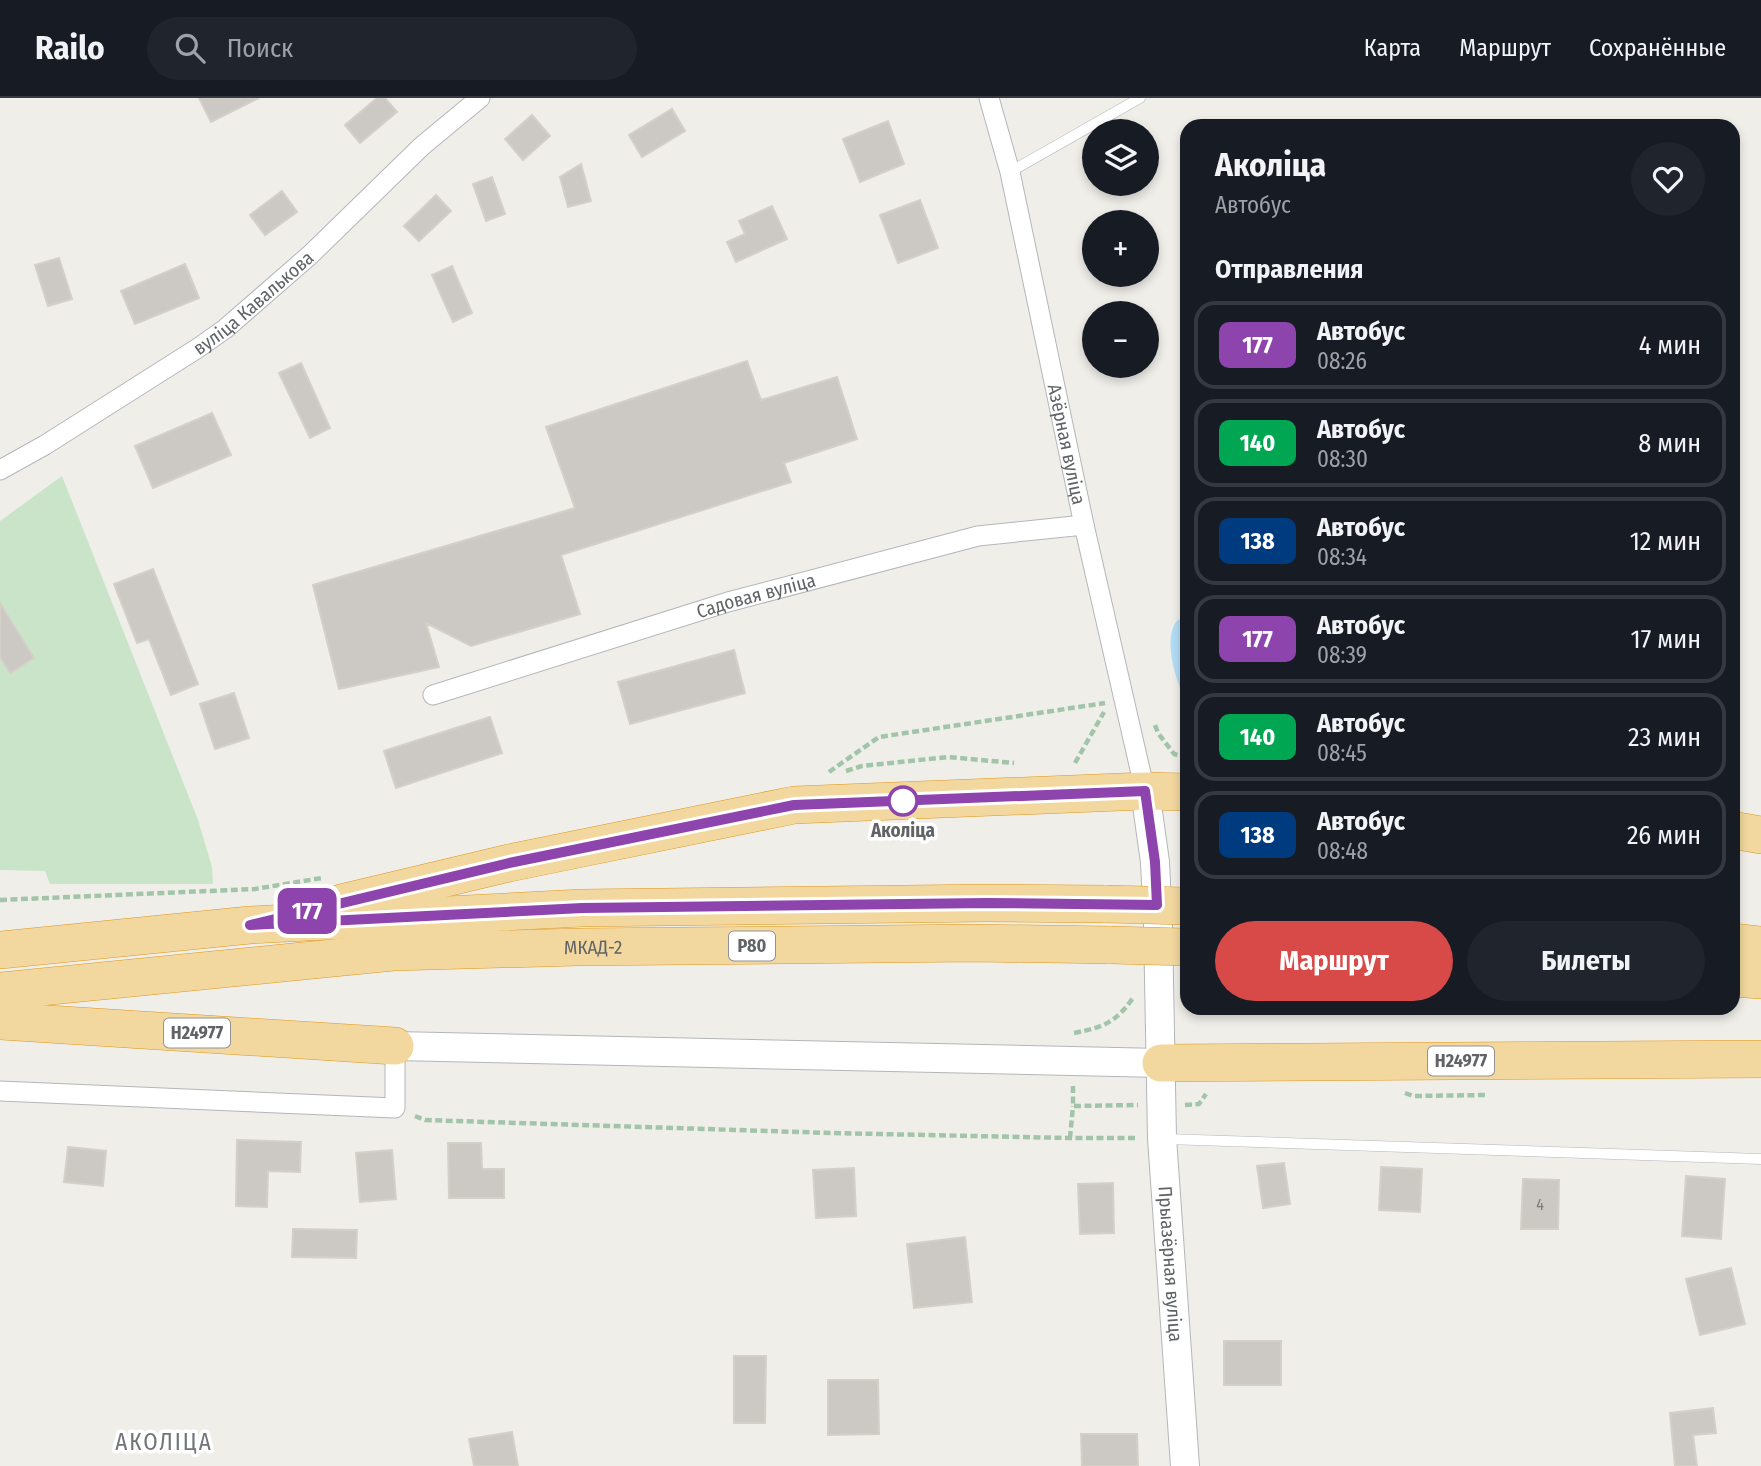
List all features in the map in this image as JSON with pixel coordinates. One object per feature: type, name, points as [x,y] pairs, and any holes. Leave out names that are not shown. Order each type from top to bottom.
[{"type":"highway","points":[[250,925],[509,863],[794,805],[1180,792]]},
{"type":"highway","points":[[1740,831],[1761,835]]},
{"type":"highway","name":"Р80","points":[[0,950],[250,925],[582,908],[987,903],[1180,906]]},
{"type":"highway","points":[[1740,943],[1761,945]]},
{"type":"highway","name":"МКАД-2","points":[[0,991],[394,952],[578,947],[934,944],[1180,947]]},
{"type":"highway","points":[[1740,979],[1761,980]]},
{"type":"highway","name":"Н24977","points":[[0,1021],[395,1046]]},
{"type":"highway","name":"Н24977","points":[[1161,1063],[1761,1059]]},
{"type":"street","name":"вуліца Кавалькова","points":[[0,470],[45,445],[225,329],[310,255],[422,146],[480,98]]},
{"type":"street","name":"Азёрная вуліца","points":[[989,98],[1010,172],[1084,525],[1145,791]]},
{"type":"street","name":"Садовая вуліца","points":[[433,695],[728,602],[978,536],[1084,525]]},
{"type":"street","name":"Прыазёрная вуліца","points":[[1145,791],[1155,862],[1161,1063],[1161,1105],[1152,1138],[1185,1466]]},
{"type":"street","name":"Н24977","points":[[395,1046],[1161,1063]]},
{"type":"street","points":[[0,1091],[395,1108],[395,1046]]},
{"type":"lane","points":[[1010,172],[1140,98]]},
{"type":"lane","points":[[1152,1138],[1761,1159]]},
{"type":"path","points":[[1071,794],[1072,769],[1109,702]]},
{"type":"path","points":[[1154,721],[1158,733],[1174,754],[1180,756]]},
{"type":"path","points":[[820,779],[862,766],[948,757],[1017,764]]},
{"type":"path","points":[[1070,1139],[1073,1106],[1072,1034],[1101,1028],[1117,1017],[1133,999],[1136,989]]},
{"type":"path","points":[[1073,1106],[1199,1104],[1208,1090]]},
{"type":"path","points":[[1401,1092],[1413,1096],[1487,1095]]},
{"type":"path","points":[[395,1108],[425,1120],[1070,1139],[1152,1138]]},
{"type":"green space","points":[[62,476],[198,820],[212,867],[213,884],[50,884],[45,871],[0,870],[0,521]]},
{"type":"water","points":[[1180,620],[1180,687],[1171,650],[1172,630]]},
{"type":"building","points":[[199,98],[259,98],[211,122]]},
{"type":"building","points":[[377,98],[385,98],[397,112],[360,143],[345,125]]},
{"type":"building","points":[[672,109],[685,131],[642,157],[629,135]]},
{"type":"building","points":[[532,115],[550,136],[523,160],[505,139]]},
{"type":"building","points":[[888,121],[904,164],[860,182],[843,139]]},
{"type":"building","points":[[581,164],[591,201],[568,207],[560,177]]},
{"type":"building","points":[[492,177],[505,214],[486,221],[473,184]]},
{"type":"building","points":[[282,191],[297,212],[265,235],[250,215]]},
{"type":"building","points":[[436,195],[451,211],[419,241],[404,226]]},
{"type":"building","points":[[920,200],[938,248],[898,263],[880,215]]},
{"type":"building","points":[[772,206],[787,239],[736,262],[727,242],[745,234],[739,221]]},
{"type":"building","points":[[59,258],[72,299],[48,306],[35,265]]},
{"type":"building","points":[[185,264],[199,298],[135,324],[121,291]]},
{"type":"building","points":[[452,266],[472,313],[453,322],[432,275]]},
{"type":"building","points":[[747,361],[761,400],[837,377],[857,439],[784,463],[791,482],[561,555],[580,614],[471,646],[426,623],[439,667],[339,689],[313,585],[575,508],[546,427]]},
{"type":"building","points":[[301,363],[330,428],[310,438],[279,373]]},
{"type":"building","points":[[212,413],[231,455],[153,488],[135,446]]},
{"type":"building","points":[[153,569],[198,684],[171,695],[149,639],[137,643],[114,584]]},
{"type":"building","points":[[0,603],[34,658],[10,673],[0,657]]},
{"type":"building","points":[[734,650],[745,693],[630,724],[618,682]]},
{"type":"building","points":[[234,693],[249,738],[215,749],[200,704]]},
{"type":"building","points":[[490,717],[502,753],[396,788],[384,751]]},
{"type":"building","points":[[237,1140],[301,1142],[300,1172],[268,1171],[267,1207],[236,1206]]},
{"type":"building","points":[[448,1143],[481,1143],[482,1169],[504,1169],[504,1198],[449,1198]]},
{"type":"building","points":[[68,1147],[106,1151],[103,1186],[64,1182]]},
{"type":"building","points":[[392,1150],[396,1199],[360,1202],[356,1153]]},
{"type":"building","points":[[1284,1163],[1290,1204],[1263,1208],[1257,1166]]},
{"type":"building","points":[[1381,1167],[1422,1169],[1420,1212],[1379,1210]]},
{"type":"building","points":[[854,1168],[856,1216],[816,1218],[813,1170]]},
{"type":"building","points":[[1686,1176],[1725,1179],[1721,1239],[1682,1236]]},
{"type":"building","points":[[1523,1179],[1559,1180],[1558,1229],[1521,1229]]},
{"type":"building","points":[[1113,1183],[1114,1233],[1080,1234],[1078,1184]]},
{"type":"building","points":[[293,1229],[357,1230],[356,1258],[292,1257]]},
{"type":"building","points":[[965,1237],[972,1302],[914,1308],[907,1244]]},
{"type":"building","points":[[1731,1268],[1745,1324],[1700,1335],[1686,1279]]},
{"type":"building","points":[[1224,1341],[1281,1341],[1281,1385],[1224,1385]]},
{"type":"building","points":[[734,1356],[766,1356],[765,1423],[734,1423]]},
{"type":"building","points":[[828,1380],[878,1380],[879,1434],[828,1435]]},
{"type":"building","points":[[1713,1408],[1716,1433],[1693,1435],[1697,1466],[1675,1466],[1670,1413]]},
{"type":"building","points":[[512,1432],[518,1466],[474,1466],[469,1439]]},
{"type":"building","points":[[1081,1434],[1137,1434],[1138,1466],[1082,1466]]},
{"type":"bus line","name":"177","points":[[1145,791],[1155,862],[1157,905],[987,903],[582,908],[250,925],[509,863],[794,805],[1145,791]]},
{"type":"place","name":"Аколіца","points":[[903,801]]},
{"type":"district","name":"АКОЛІЦА","points":[[164,1442]]}]
